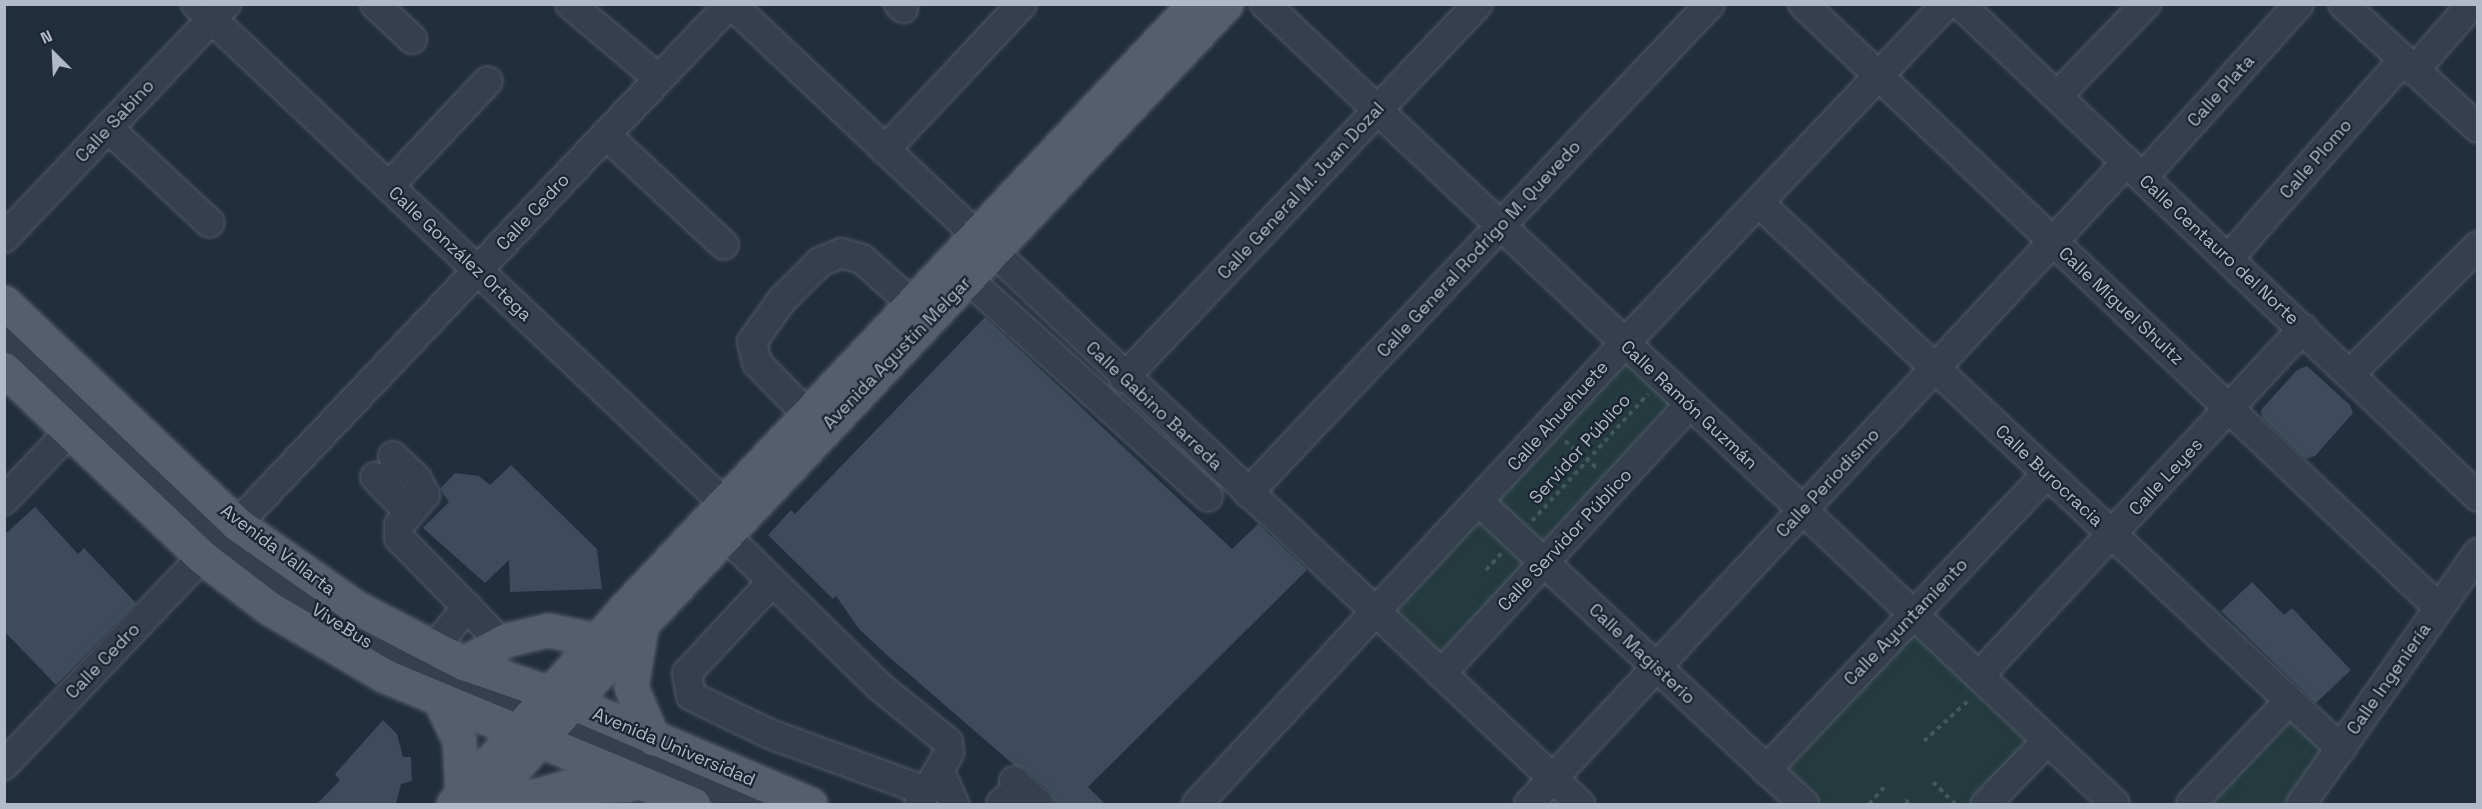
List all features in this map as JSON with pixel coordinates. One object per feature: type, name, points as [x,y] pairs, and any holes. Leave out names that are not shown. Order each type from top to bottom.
[{"type":"main road","name":"Avenida Agustín Melgar","points":[[546,718],[642,624],[726,536],[919,311],[968,279],[983,245],[1194,4]]},
{"type":"main road","name":"Avenida Agustín Melgar","points":[[546,718],[597,640],[807,414],[919,311],[1226,4]]},
{"type":"main road","name":"Avenida Vallarta","points":[[4,302],[237,524],[357,608],[464,663],[546,718]]},
{"type":"main road","points":[[4,369],[202,557],[269,608],[353,660],[440,701],[546,718],[649,786],[693,804]]},
{"type":"main road","points":[[642,624],[631,687],[653,738]]},
{"type":"main road","points":[[464,663],[501,642],[548,630],[597,640]]},
{"type":"main road","points":[[440,701],[459,740],[466,801]]},
{"type":"main road","points":[[466,801],[546,718]]},
{"type":"main road","name":"Avenida Universidad","points":[[546,718],[653,738],[810,804]]},
{"type":"main road","points":[[505,804],[543,791],[586,784],[649,786]]},
{"type":"street","points":[[375,4],[412,39]]},
{"type":"street","points":[[570,4],[659,79]]},
{"type":"street","name":"Calle Cedro","points":[[237,524],[730,4]]},
{"type":"street","name":"Calle Gabino Barreda","points":[[730,4],[1124,378],[1580,804]]},
{"type":"street","points":[[885,150],[1022,4]]},
{"type":"street","name":"Calle Ramón Guzmán","points":[[1265,4],[2115,804]]},
{"type":"street","name":"Calle General M. Juan Dozal","points":[[1124,378],[1478,4]]},
{"type":"street","name":"Calle General Rodrigo M. Quevedo","points":[[1248,493],[1710,4]]},
{"type":"street","name":"Calle Miguel Shultz","points":[[1803,4],[2438,607]]},
{"type":"street","name":"Calle Ahuehuete","points":[[1197,804],[1480,503],[1624,344],[1947,4]]},
{"type":"street","name":"Calle Centauro del Norte","points":[[1960,4],[2478,496]]},
{"type":"street","points":[[2058,95],[2146,4]]},
{"type":"street","name":"Calle Plata","points":[[2135,170],[2299,4]]},
{"type":"street","points":[[2343,4],[2475,124]]},
{"type":"street","name":"Calle Plomo","points":[[2229,258],[2408,65],[2472,4]]},
{"type":"street","name":"Calle Sabino","points":[[4,238],[108,128],[211,9]]},
{"type":"street","name":"Calle González Ortega","points":[[211,9],[389,186],[724,503]]},
{"type":"street","points":[[389,186],[488,81]]},
{"type":"street","points":[[108,128],[210,223]]},
{"type":"street","points":[[606,135],[724,245]]},
{"type":"street","name":"Calle Periodismo","points":[[1529,804],[2053,242],[2135,170]]},
{"type":"street","name":"Calle Burocracia","points":[[1759,203],[2341,749]]},
{"type":"street","points":[[2350,374],[2478,246]]},
{"type":"street","points":[[807,414],[753,354],[755,336],[782,300],[820,262],[842,253],[862,259],[919,311]]},
{"type":"street","points":[[968,279],[1208,497]]},
{"type":"street","name":"Calle Leyes","points":[[1983,680],[2112,534],[2303,329]]},
{"type":"street","name":"ViveBus","points":[[4,336],[217,539],[296,597],[381,650],[752,804]]},
{"type":"street","name":"Calle Servidor Público","points":[[1441,674],[1689,405]]},
{"type":"street","points":[[4,500],[70,431]]},
{"type":"street","points":[[384,467],[410,513],[397,529],[397,536],[501,642]]},
{"type":"street","name":"Calle Ayuntamiento","points":[[1766,770],[2047,474]]},
{"type":"street","name":"Calle Magisterio","points":[[1480,503],[1804,804]]},
{"type":"street","points":[[726,536],[770,584],[948,742],[950,753],[928,789]]},
{"type":"street","name":"Calle Ingeniería","points":[[2301,804],[2478,553]]},
{"type":"street","name":"Calle Cedro","points":[[4,765],[202,557]]},
{"type":"street","points":[[770,584],[687,673],[691,696],[770,734],[928,789],[954,804]]},
{"type":"street","points":[[434,648],[467,607]]},
{"type":"street","points":[[2191,804],[2289,701]]},
{"type":"street","points":[[1986,804],[2047,741]]},
{"type":"street","points":[[1007,795],[1039,804]]},
{"type":"path","name":"Servidor Público","points":[[1517,537],[1662,379]]},
{"type":"path","points":[[1548,427],[1616,484]]},
{"type":"path","points":[[1924,741],[1983,680]]},
{"type":"path","points":[[1933,782],[1955,804]]},
{"type":"path","points":[[1869,804],[1887,784]]},
{"type":"path","points":[[1907,804],[1908,795]]},
{"type":"green space","points":[[1624,344],[1689,405],[1439,673],[1374,612]]},
{"type":"green space","points":[[1913,614],[2047,741],[1986,804],[1804,804],[1766,770]]},
{"type":"green space","points":[[2289,701],[2341,749],[2301,804],[2191,804]]},
{"type":"building","points":[[985,317],[1232,549],[1258,524],[1307,570],[1088,787],[1105,804],[1056,804],[1050,792],[1025,769],[1014,765],[859,629],[836,596],[833,599],[768,535],[791,510],[795,514]]},
{"type":"building","points":[[2307,366],[2350,405],[2353,413],[2315,456],[2306,459],[2262,417],[2261,410],[2297,370]]},
{"type":"building","points":[[511,465],[597,549],[602,589],[510,592],[509,560],[485,583],[423,528],[449,502],[440,489],[455,473],[479,476],[490,485]]},
{"type":"building","points":[[35,507],[78,554],[84,548],[136,603],[56,685],[4,631],[4,535]]},
{"type":"building","points":[[2252,582],[2284,615],[2292,608],[2351,670],[2316,703],[2221,611]]},
{"type":"building","points":[[383,720],[397,734],[403,757],[411,757],[412,781],[401,784],[396,804],[317,804],[340,780],[335,774]]}]
